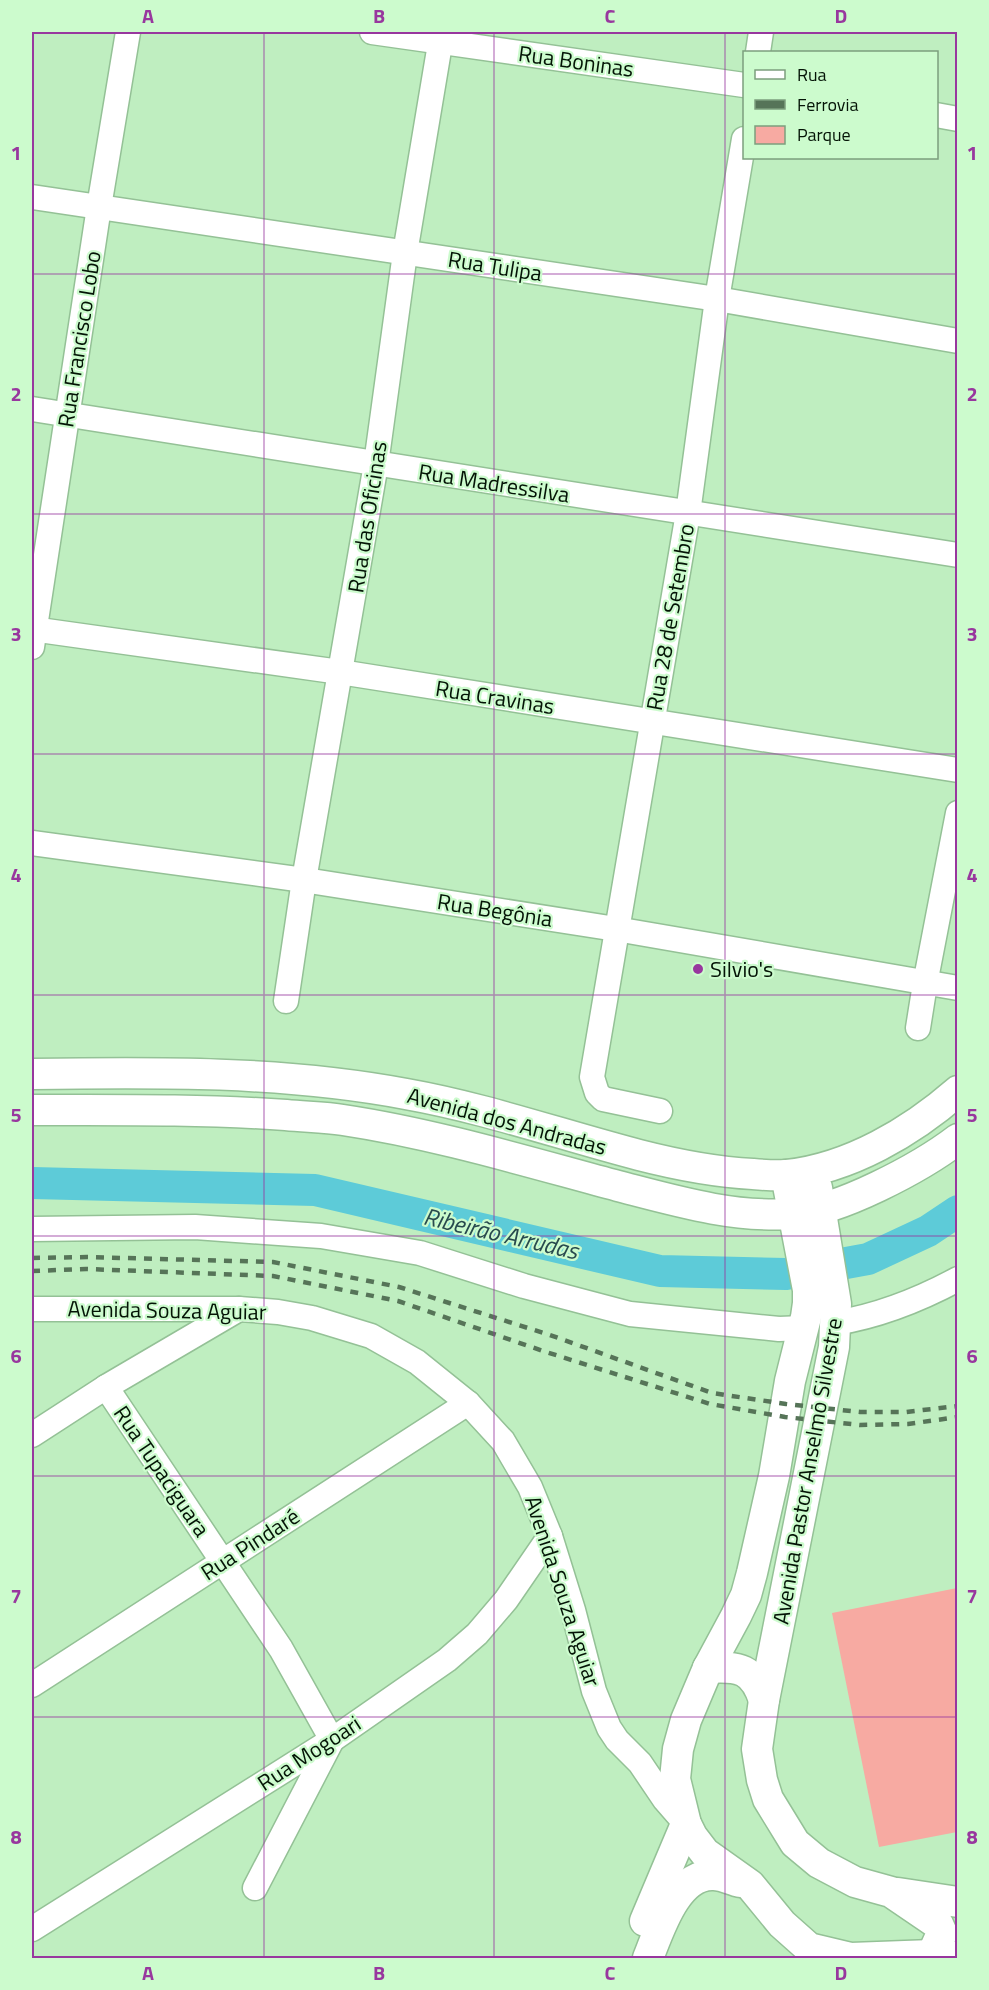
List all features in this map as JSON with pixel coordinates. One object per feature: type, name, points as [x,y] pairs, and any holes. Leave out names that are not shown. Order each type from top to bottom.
[{"type":"main road","name":"Avenida dos Andradas","points":[[32,1074],[101,1073],[258,1077],[352,1085],[457,1104],[689,1168],[726,1173],[799,1173],[849,1159],[912,1127],[957,1091]]},
{"type":"main road","name":"Avenida dos Andradas","points":[[32,1110],[182,1110],[342,1120],[460,1145],[702,1207],[809,1220],[929,1160],[957,1139]]},
{"type":"main road","name":"Avenida Pastor Anselmo Silvestre","points":[[799,1173],[809,1220],[821,1315],[834,1347],[764,1700],[757,1749],[768,1799],[795,1843],[819,1863],[855,1882],[891,1892]]},
{"type":"main road","name":"Avenida Pastor Anselmo Silvestre","points":[[821,1315],[790,1381],[774,1476],[746,1595],[708,1668],[686,1720],[678,1749],[675,1779],[686,1824],[705,1853],[750,1885],[782,1924],[809,1948],[850,1958],[945,1956]]},
{"type":"main road","points":[[708,1668],[731,1666],[743,1670],[759,1686],[764,1700]]},
{"type":"main road","points":[[630,1959],[686,1824]]},
{"type":"main road","points":[[648,1959],[667,1912],[684,1888],[697,1877],[714,1875],[750,1885]]},
{"type":"main road","points":[[891,1892],[957,1901]]},
{"type":"main road","points":[[891,1892],[938,1924],[942,1933],[945,1956]]},
{"type":"street","name":"Rua Francisco Lobo","points":[[32,635],[128,32]]},
{"type":"street","name":"Rua Boninas","points":[[372,32],[441,37],[743,85]]},
{"type":"street","points":[[758,51],[761,32]]},
{"type":"street","name":"Rua das Oficinas","points":[[286,1001],[304,880],[376,464],[405,253],[441,37]]},
{"type":"street","points":[[938,115],[957,119]]},
{"type":"street","name":"Rua 28 de Setembro","points":[[660,1110],[603,1099],[597,1093],[592,1077],[688,513],[717,299],[743,145]]},
{"type":"street","name":"Rua Tulipa","points":[[32,197],[717,299],[957,341]]},
{"type":"street","name":"Rua Madressilva","points":[[32,409],[957,555]]},
{"type":"street","name":"Rua Cravinas","points":[[32,635],[340,672],[957,770]]},
{"type":"street","points":[[918,1028],[957,813]]},
{"type":"street","name":"Rua Begônia","points":[[32,843],[304,880],[616,929],[957,988]]},
{"type":"street","points":[[32,1229],[195,1227],[321,1236],[420,1253],[524,1286],[630,1314],[779,1329],[821,1315],[879,1313],[919,1300],[957,1279]]},
{"type":"street","name":"Avenida Souza Aguiar","points":[[32,1309],[239,1309],[278,1312],[312,1318],[372,1336],[417,1362],[468,1403],[503,1440],[530,1486],[550,1536],[573,1610],[594,1691],[609,1728],[617,1740],[640,1763],[665,1800],[686,1824]]},
{"type":"street","points":[[32,1436],[106,1387],[239,1309]]},
{"type":"street","name":"Rua Tupaciguara","points":[[106,1387],[281,1648],[332,1740]]},
{"type":"street","name":"Rua Pindaré","points":[[32,1685],[468,1403]]},
{"type":"street","name":"Rua Mogoari","points":[[32,1929],[332,1740],[447,1660],[477,1634],[506,1600],[550,1536]]},
{"type":"street","points":[[255,1888],[332,1740]]},
{"type":"street","points":[[627,1748],[649,1756],[664,1756],[678,1749]]},
{"type":"green space","points":[[957,1588],[957,1832],[879,1847],[832,1613]]},
{"type":"waterway","name":"Ribeirão Arrudas","points":[[32,1183],[315,1190],[660,1271],[786,1274],[868,1259],[928,1231],[958,1211]]},
{"type":"railway","points":[[32,1258],[87,1257],[273,1262],[399,1287],[550,1335],[712,1393],[860,1412],[906,1412],[958,1406]]},
{"type":"railway","points":[[32,1271],[86,1269],[273,1276],[398,1301],[543,1351],[710,1404],[785,1417],[860,1425],[908,1424],[958,1417]]},
{"type":"place","name":"Silvio's","points":[[698,969]]}]
